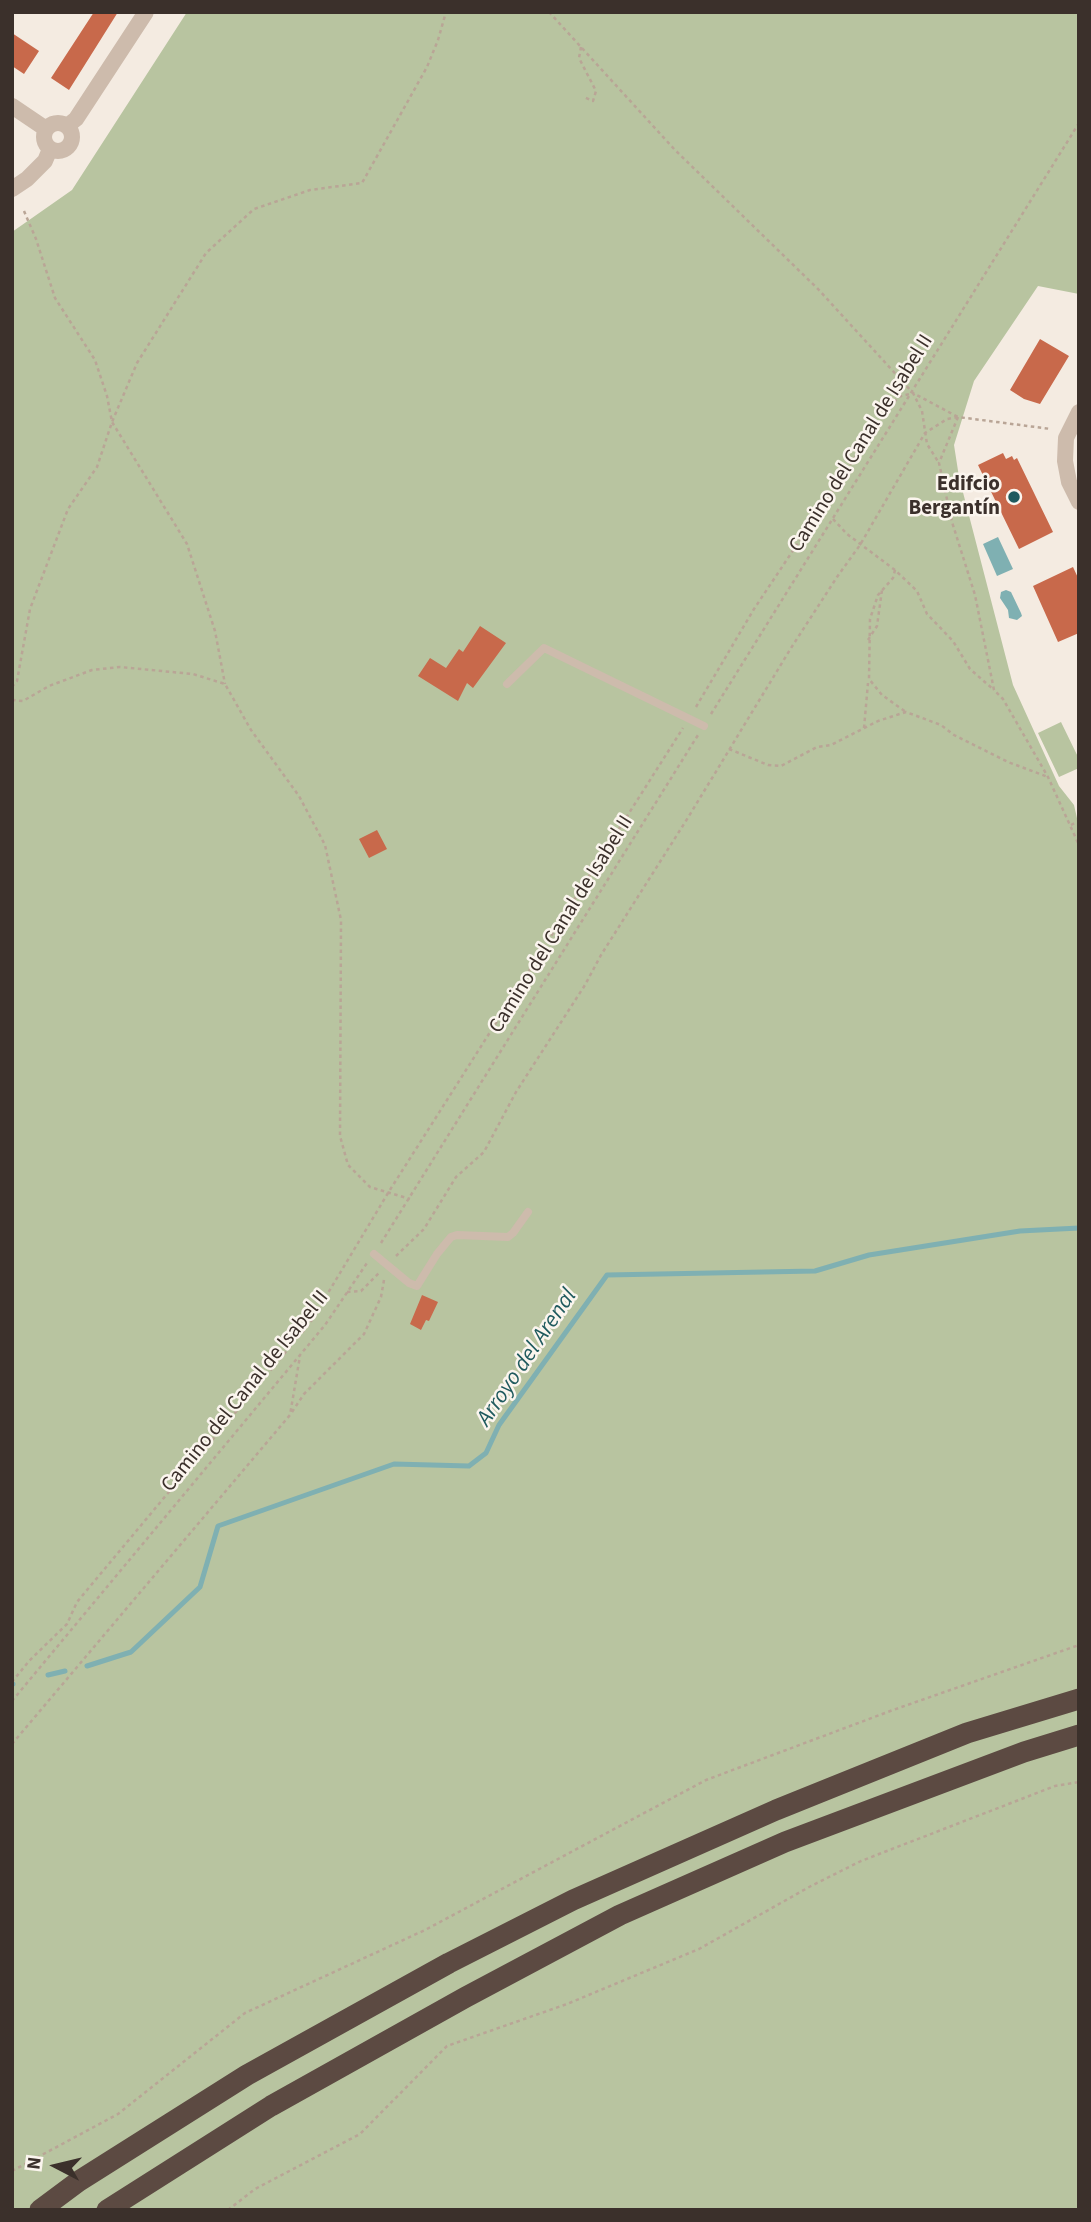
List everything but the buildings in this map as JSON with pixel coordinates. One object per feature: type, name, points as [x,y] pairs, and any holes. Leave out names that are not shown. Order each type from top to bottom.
[{"type":"highway","points":[[40,2210],[79,2181],[247,2075],[449,1963],[573,1900],[776,1810],[967,1733],[1079,1699]]},
{"type":"highway","points":[[107,2210],[271,2106],[620,1915],[785,1842],[1024,1752],[1079,1735]]},
{"type":"highway","points":[[893,1801],[942,1794],[1079,1750]]},
{"type":"street","points":[[67,126],[76,119],[146,12]]},
{"type":"street","points":[[12,106],[46,129]]},
{"type":"street","points":[[54,123],[67,126],[72,137],[71,143],[62,151],[50,149],[44,140],[46,129],[54,123]]},
{"type":"street","points":[[12,189],[46,161],[50,149]]},
{"type":"street","points":[[1079,412],[1066,438],[1065,461],[1069,482],[1079,502]]},
{"type":"lane","points":[[507,684],[544,648],[704,726]]},
{"type":"lane","points":[[374,1254],[409,1283],[417,1286],[451,1237],[508,1237],[528,1212]]},
{"type":"path","points":[[12,687],[17,681],[30,609],[68,509],[97,467],[112,422],[137,363],[206,253],[254,209],[310,190],[362,183],[427,67],[446,12]]},
{"type":"path","points":[[549,12],[674,150],[818,289],[913,393],[922,411],[927,444],[939,463],[951,522],[975,595],[994,690]]},
{"type":"path","points":[[581,47],[579,58],[582,68],[596,91],[593,101],[584,97]]},
{"type":"path","name":"Camino del Canal de Isabel II","points":[[12,1701],[325,1325],[374,1254],[1079,123]]},
{"type":"path","points":[[23,211],[36,239],[55,298],[94,360],[107,396],[112,422],[187,544],[215,631],[225,684],[251,730],[299,796],[325,845],[341,920],[340,1136],[348,1165],[370,1187],[410,1199]]},
{"type":"path","points":[[12,1682],[29,1661],[67,1624],[77,1602],[310,1323],[388,1193],[689,719],[754,609],[898,397],[913,393],[958,417]]},
{"type":"path","points":[[939,463],[958,417]]},
{"type":"path","points":[[346,1292],[361,1291],[424,1229],[456,1177],[484,1152],[516,1092],[585,985],[821,601],[860,545],[925,433],[947,419],[958,417],[1051,429]]},
{"type":"path","points":[[833,519],[860,545],[874,553],[917,591],[927,614],[953,641],[970,669],[1003,699],[1048,777],[1079,845]]},
{"type":"path","points":[[863,728],[869,679],[870,619],[882,590],[893,578],[895,570]]},
{"type":"path","points":[[868,640],[877,626],[882,590]]},
{"type":"path","points":[[12,700],[23,701],[49,686],[92,670],[120,667],[193,674],[225,684]]},
{"type":"path","points":[[869,679],[883,695],[906,712],[941,725],[954,735],[1008,762],[1048,777]]},
{"type":"path","points":[[729,749],[768,765],[781,766],[817,747],[831,745],[863,728],[906,712]]},
{"type":"path","points":[[1071,825],[1079,821]]},
{"type":"path","points":[[12,1744],[290,1415],[304,1394],[364,1334],[381,1297],[387,1265]]},
{"type":"path","points":[[290,1415],[300,1355]]},
{"type":"path","points":[[13,2168],[118,2114],[245,2013],[425,1930],[706,1780],[880,1714],[1079,1645]]},
{"type":"path","points":[[228,2210],[255,2189],[360,2134],[447,2046],[567,2004],[699,1949],[861,1861],[1055,1786],[1079,1782]]},
{"type":"green space","points":[[187,12],[1079,12],[1079,294],[1038,286],[974,381],[954,445],[959,477],[1013,685],[1059,786],[1074,805],[1079,827],[1079,2210],[12,2210],[12,232],[72,190]]},
{"type":"green space","points":[[1061,722],[1079,759],[1079,768],[1059,777],[1038,733]]},
{"type":"water","points":[[998,537],[1013,569],[997,576],[983,544]]},
{"type":"water","points":[[1001,592],[1011,592],[1021,613],[1022,616],[1017,620],[1009,618],[1008,610],[1000,598]]},
{"type":"waterway","name":"Arroyo del Arenal","points":[[87,1666],[131,1652],[200,1587],[218,1526],[394,1464],[469,1466],[486,1453],[499,1425],[607,1275],[815,1271],[869,1255],[1020,1231],[1079,1228]]},
{"type":"waterway","name":"Arroyo del Arenal","points":[[48,1675],[65,1671]]},
{"type":"place","name":"Edifcio Bergantín","points":[[1014,497]]}]
